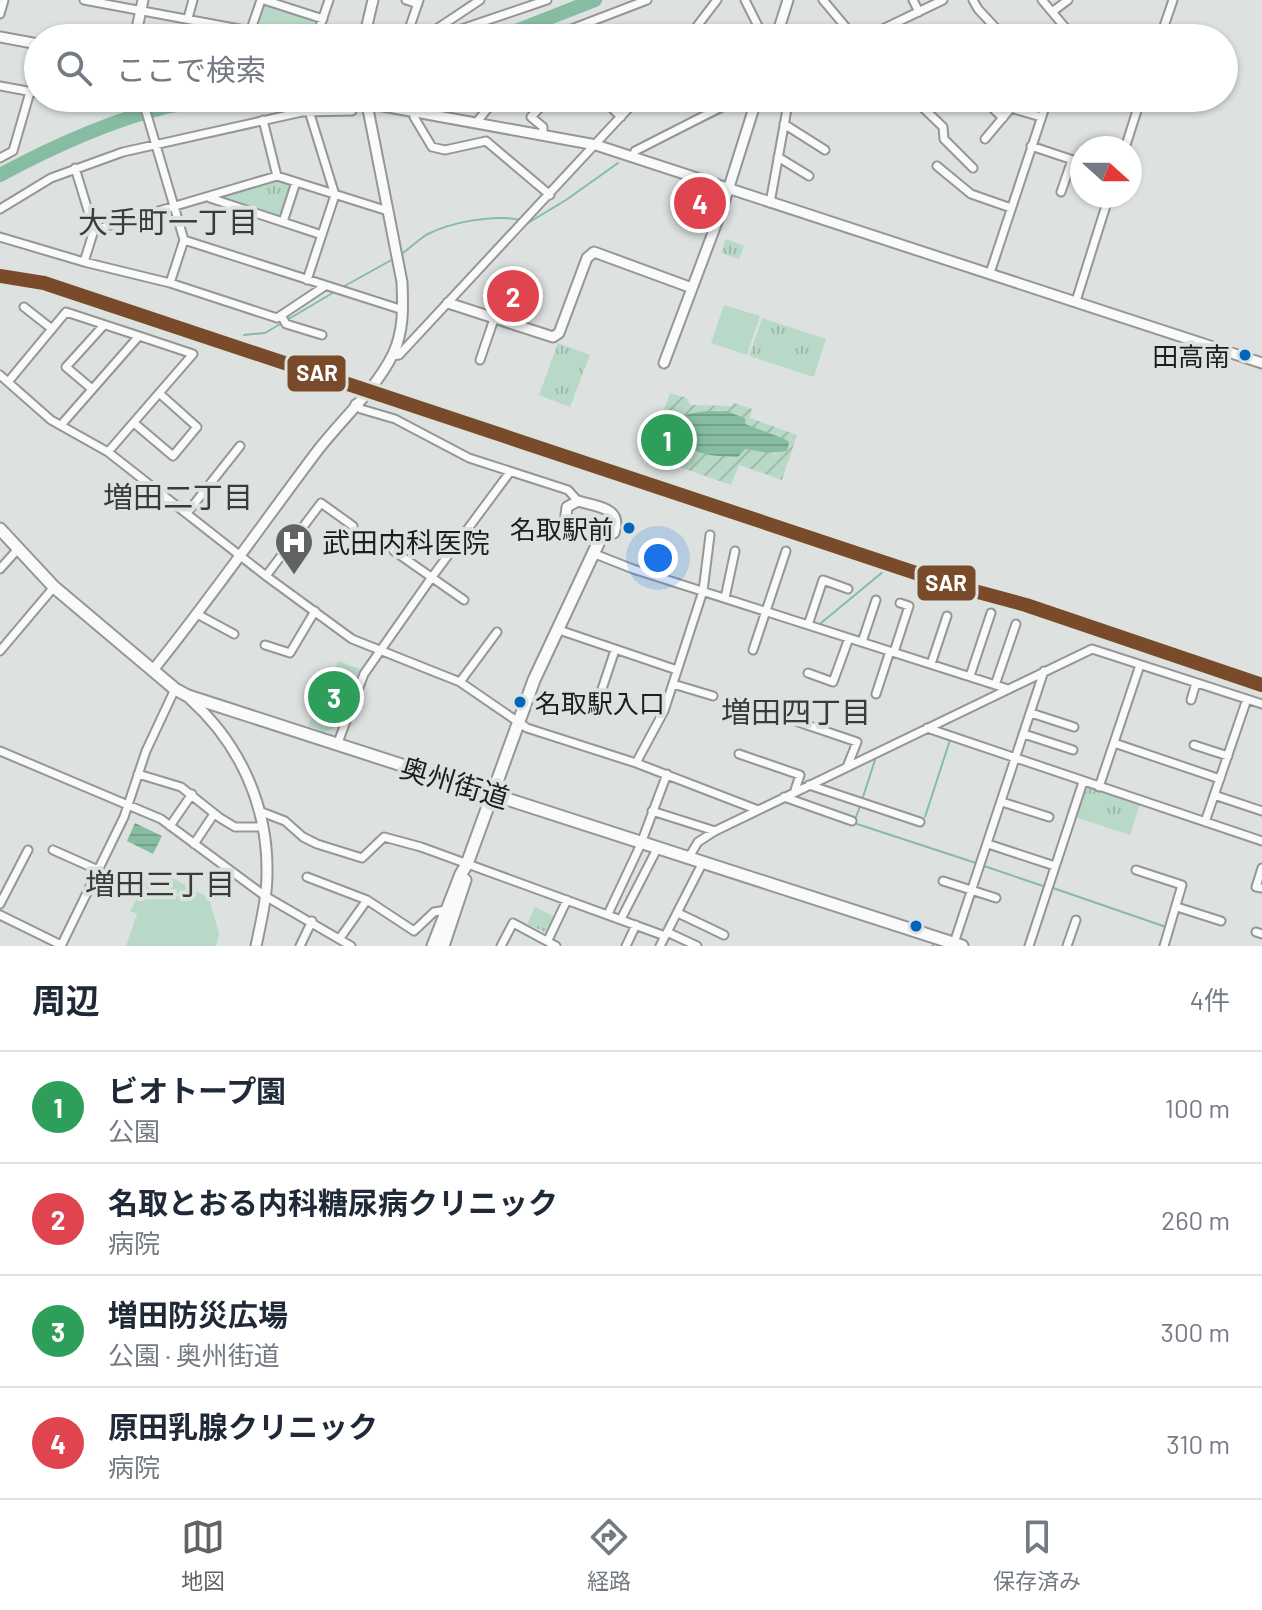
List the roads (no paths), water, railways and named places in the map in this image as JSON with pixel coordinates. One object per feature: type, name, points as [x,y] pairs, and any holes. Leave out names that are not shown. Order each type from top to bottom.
[{"type":"main road","name":"奥州街道","points":[[0,529],[54,587],[175,689],[188,696],[957,945]]},
{"type":"main road","points":[[433,946],[467,864],[517,722],[601,537]]},
{"type":"main road","points":[[443,946],[466,878],[467,864]]},
{"type":"street","points":[[0,14],[4,0]]},
{"type":"street","points":[[137,24],[143,0]]},
{"type":"street","points":[[188,18],[193,0]]},
{"type":"street","points":[[253,24],[262,0],[323,19]]},
{"type":"street","points":[[321,24],[329,0]]},
{"type":"street","points":[[367,24],[373,0]]},
{"type":"street","points":[[406,0],[418,2],[411,24]]},
{"type":"street","points":[[444,24],[480,0]]},
{"type":"street","points":[[476,24],[547,0]]},
{"type":"street","points":[[584,24],[647,0]]},
{"type":"street","points":[[699,24],[717,0]]},
{"type":"street","points":[[745,0],[757,24]]},
{"type":"street","points":[[780,24],[788,0]]},
{"type":"street","points":[[823,0],[843,24]]},
{"type":"street","points":[[913,0],[919,12]]},
{"type":"street","points":[[894,24],[943,0]]},
{"type":"street","points":[[973,0],[992,24]]},
{"type":"street","points":[[1042,0],[1062,24]]},
{"type":"street","points":[[1052,12],[1068,0]]},
{"type":"street","points":[[1165,24],[1173,0]]},
{"type":"street","points":[[90,1],[210,24]]},
{"type":"street","points":[[0,37],[24,41]]},
{"type":"street","points":[[0,86],[24,90]]},
{"type":"street","points":[[0,158],[13,151],[27,112]]},
{"type":"street","points":[[146,112],[184,240],[170,283]]},
{"type":"street","points":[[0,209],[51,178],[123,152],[304,112]]},
{"type":"street","points":[[307,280],[335,195],[309,112]]},
{"type":"street","points":[[153,670],[392,356],[400,334],[403,310],[398,256],[368,112]]},
{"type":"street","points":[[550,195],[486,141],[445,150],[432,147],[414,117],[415,112],[596,145],[1262,363]]},
{"type":"street","points":[[476,123],[485,112]]},
{"type":"street","points":[[536,112],[531,117],[543,127],[543,135]]},
{"type":"street","points":[[616,112],[621,117]]},
{"type":"street","points":[[392,356],[399,355],[625,112]]},
{"type":"street","points":[[633,157],[635,151],[712,112]]},
{"type":"street","points":[[664,363],[729,189],[753,112]]},
{"type":"street","points":[[770,203],[786,112]]},
{"type":"street","points":[[927,112],[943,127],[944,139],[973,168]]},
{"type":"street","points":[[997,112],[1003,118]]},
{"type":"street","points":[[985,139],[1008,112]]},
{"type":"street","points":[[1024,112],[1041,117]]},
{"type":"street","points":[[990,273],[1043,112]]},
{"type":"street","points":[[1129,136],[1137,112]]},
{"type":"street","points":[[263,120],[277,176]]},
{"type":"street","points":[[784,124],[825,150]]},
{"type":"street","points":[[1031,146],[1070,159]]},
{"type":"street","points":[[778,157],[809,176]]},
{"type":"street","points":[[937,166],[971,194],[1011,208]]},
{"type":"street","points":[[1061,192],[1070,166]]},
{"type":"street","points":[[75,168],[94,230],[84,262]]},
{"type":"street","points":[[94,230],[277,176],[388,211]]},
{"type":"street","points":[[283,222],[296,182]]},
{"type":"street","points":[[208,197],[322,235]]},
{"type":"street","points":[[1076,301],[1105,208]]},
{"type":"street","points":[[0,237],[170,283],[283,319],[322,335]]},
{"type":"street","points":[[184,240],[403,310]]},
{"type":"street","points":[[448,303],[549,337],[557,336],[587,258],[594,252],[692,288]]},
{"type":"street","points":[[283,319],[329,287]]},
{"type":"street","points":[[24,307],[52,329]]},
{"type":"street","points":[[8,382],[66,312],[193,354],[108,452]]},
{"type":"street","points":[[480,360],[494,319]]},
{"type":"street","points":[[92,389],[66,367],[104,325]]},
{"type":"street","points":[[61,425],[139,336]]},
{"type":"street","points":[[0,375],[51,420],[108,452],[241,557],[352,639],[460,682],[527,728],[667,774],[758,810]]},
{"type":"street","points":[[134,423],[173,456],[197,427],[159,393]]},
{"type":"street","points":[[355,404],[361,409],[395,419],[469,458],[568,490],[578,501],[611,512],[617,523],[614,533],[601,537],[565,523],[567,507],[578,501]]},
{"type":"street","points":[[187,513],[240,446]]},
{"type":"street","points":[[337,745],[364,674],[510,472]]},
{"type":"street","points":[[266,576],[321,503],[353,526]]},
{"type":"street","points":[[636,763],[661,719],[673,684],[703,591],[710,535]]},
{"type":"street","points":[[0,569],[18,549]]},
{"type":"street","points":[[394,551],[464,600]]},
{"type":"street","points":[[725,598],[735,551]]},
{"type":"street","points":[[753,650],[786,551]]},
{"type":"street","points":[[595,554],[1008,689]]},
{"type":"street","points":[[808,625],[823,580],[848,589]]},
{"type":"street","points":[[1,647],[54,587]]},
{"type":"street","points":[[862,642],[876,600]]},
{"type":"street","points":[[876,694],[909,606],[900,603]]},
{"type":"street","points":[[265,645],[290,653],[315,611]]},
{"type":"street","points":[[970,676],[991,613]]},
{"type":"street","points":[[197,614],[234,634]]},
{"type":"street","points":[[931,664],[947,616]]},
{"type":"street","points":[[995,685],[1016,624]]},
{"type":"street","points":[[559,630],[677,670]]},
{"type":"street","points":[[460,682],[497,632]]},
{"type":"street","points":[[808,673],[833,682],[849,638]]},
{"type":"street","points":[[689,857],[698,842],[715,831],[1092,649],[1262,704]]},
{"type":"street","points":[[598,701],[615,650]]},
{"type":"street","points":[[1099,787],[1140,665]]},
{"type":"street","points":[[957,945],[1044,671]]},
{"type":"street","points":[[1191,700],[1196,683]]},
{"type":"street","points":[[673,684],[713,696]]},
{"type":"street","points":[[0,915],[61,945],[128,805],[146,751],[175,689]]},
{"type":"street","points":[[188,696],[217,727],[244,768],[259,811],[267,874],[256,946]]},
{"type":"street","points":[[1205,822],[1247,699]]},
{"type":"street","points":[[736,701],[857,742],[847,767]]},
{"type":"street","points":[[217,727],[219,708]]},
{"type":"street","points":[[1031,713],[1074,727]]},
{"type":"street","points":[[927,728],[1262,841]]},
{"type":"street","points":[[1024,734],[1073,750]]},
{"type":"street","points":[[1114,743],[1220,779]]},
{"type":"street","points":[[1194,745],[1228,756]]},
{"type":"street","points":[[0,751],[170,826],[265,896],[351,946]]},
{"type":"street","points":[[739,754],[800,775],[794,793]]},
{"type":"street","points":[[138,774],[181,787],[235,827],[263,827]]},
{"type":"street","points":[[608,914],[641,842],[667,774]]},
{"type":"street","points":[[1029,946],[1083,782]]},
{"type":"street","points":[[809,785],[920,822]]},
{"type":"street","points":[[170,826],[192,794]]},
{"type":"street","points":[[1214,795],[1262,811]]},
{"type":"street","points":[[784,797],[852,821]]},
{"type":"street","points":[[1002,802],[1049,817]]},
{"type":"street","points":[[259,811],[285,821],[303,837],[317,844],[362,858],[384,837],[697,946]]},
{"type":"street","points":[[652,811],[715,831]]},
{"type":"street","points":[[194,844],[214,814]]},
{"type":"street","points":[[988,844],[1055,866]]},
{"type":"street","points":[[621,919],[658,847]]},
{"type":"street","points":[[0,904],[28,850]]},
{"type":"street","points":[[53,850],[98,870]]},
{"type":"street","points":[[660,946],[703,862]]},
{"type":"street","points":[[1262,868],[1256,887],[1262,888]]},
{"type":"street","points":[[1136,870],[1182,885],[1164,946]]},
{"type":"street","points":[[307,877],[367,900],[414,931],[434,912],[446,910]]},
{"type":"street","points":[[943,881],[996,898]]},
{"type":"street","points":[[340,938],[367,900]]},
{"type":"street","points":[[548,940],[567,900]]},
{"type":"street","points":[[1177,907],[1221,921]]},
{"type":"street","points":[[678,913],[724,935]]},
{"type":"street","points":[[1067,946],[1076,920]]},
{"type":"street","points":[[300,946],[312,921]]},
{"type":"street","points":[[501,946],[513,923],[556,946]]},
{"type":"street","points":[[626,946],[636,925]]},
{"type":"waterway","points":[[534,24],[595,0]]},
{"type":"waterway","points":[[0,175],[102,127],[149,112]]},
{"type":"waterway","points":[[650,147],[722,112]]},
{"type":"waterway","points":[[528,223],[618,163]]},
{"type":"waterway","points":[[400,255],[426,235],[447,226],[473,220],[520,220]]},
{"type":"waterway","points":[[341,288],[395,258]]},
{"type":"waterway","points":[[244,335],[265,333],[336,291]]},
{"type":"waterway","points":[[821,623],[884,571]]},
{"type":"waterway","points":[[925,817],[950,740]]},
{"type":"waterway","points":[[862,800],[875,760]]},
{"type":"waterway","points":[[860,806],[854,823],[976,863]]},
{"type":"waterway","points":[[984,866],[1043,886]]},
{"type":"waterway","points":[[1053,888],[1166,927]]},
{"type":"place","name":"原田乳腺クリニック","points":[[700,203]]},
{"type":"place","name":"名取とおる内科糖尿病クリニック","points":[[513,296]]},
{"type":"place","name":"田高南","points":[[1245,355]]},
{"type":"place","name":"ビオトープ園","points":[[667,440]]},
{"type":"place","name":"名取駅前","points":[[629,528]]},
{"type":"place","name":"武田内科医院","points":[[294,576]]},
{"type":"place","name":"増田防災広場","points":[[334,697]]},
{"type":"place","name":"名取駅入口","points":[[520,702]]},
{"type":"district","name":"大手町一丁目","points":[[168,221]]},
{"type":"district","name":"増田二丁目","points":[[178,496]]},
{"type":"district","name":"増田四丁目","points":[[796,711]]},
{"type":"district","name":"増田三丁目","points":[[160,883]]}]
